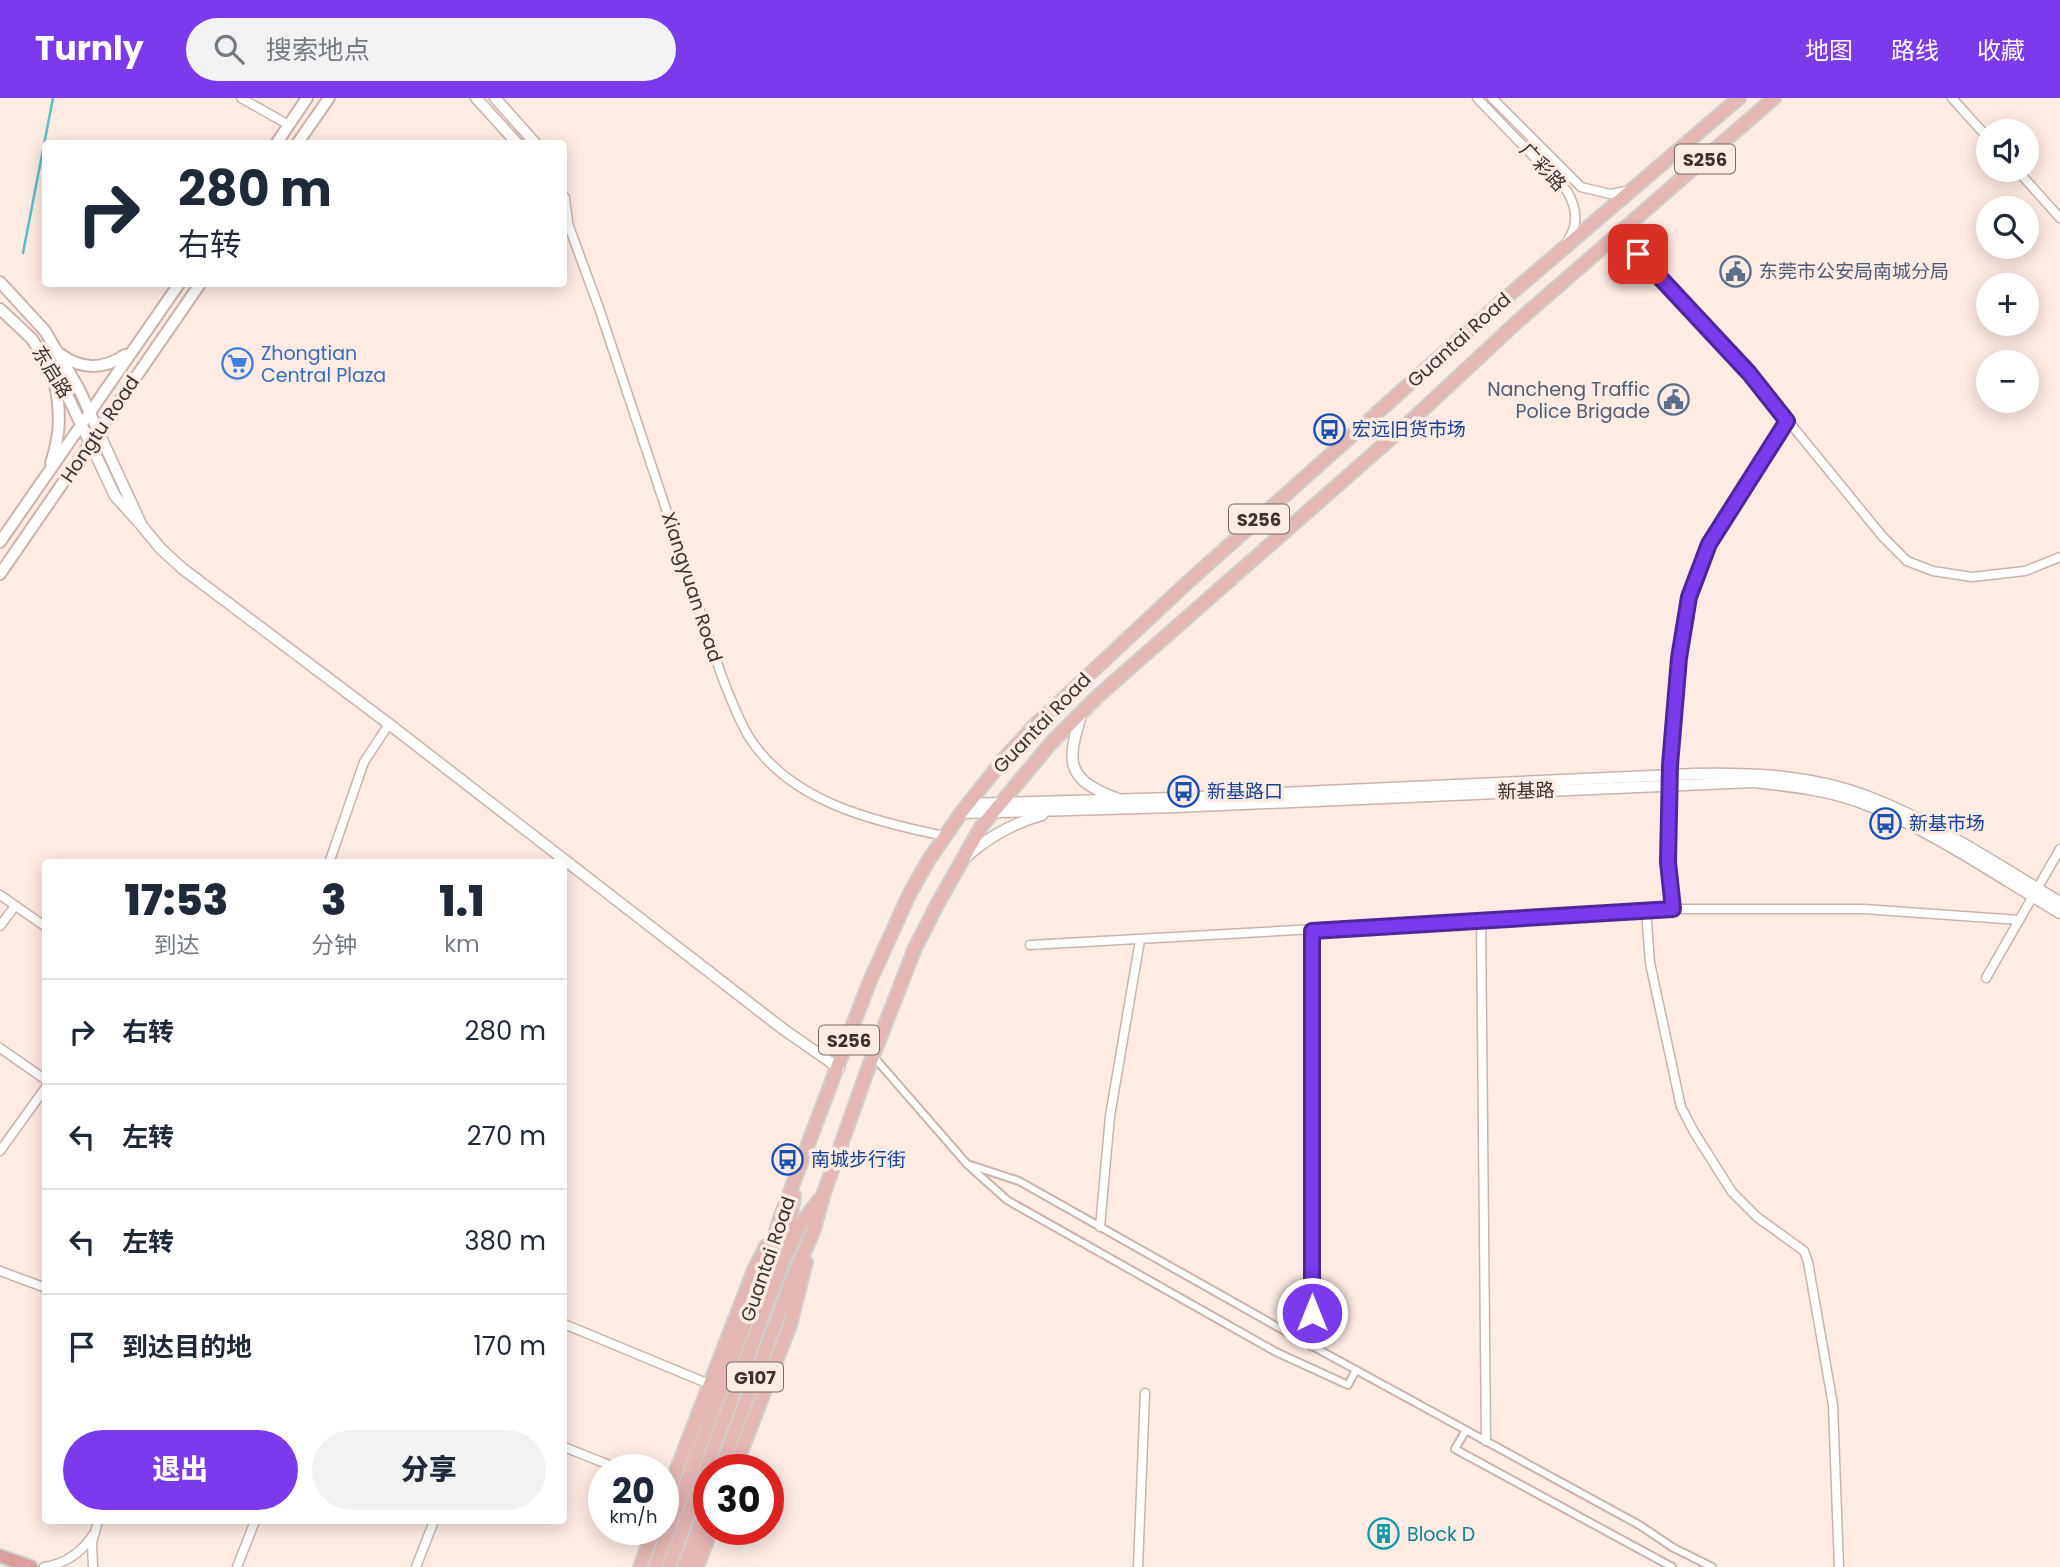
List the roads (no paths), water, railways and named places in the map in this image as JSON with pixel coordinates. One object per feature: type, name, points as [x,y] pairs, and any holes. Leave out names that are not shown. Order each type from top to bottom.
[{"type":"highway","points":[[0,1556],[31,1567]]},
{"type":"main road","points":[[279,140],[307,98]]},
{"type":"main road","points":[[300,140],[329,98]]},
{"type":"main road","name":"Guantai Road","points":[[655,1567],[762,1278],[779,1221],[891,932],[928,861],[965,808],[1035,725],[1188,582],[1563,248],[1739,98]]},
{"type":"main road","name":"Guantai Road","points":[[726,1454],[813,1232],[824,1193],[873,1056],[915,948],[982,827],[1051,743],[1082,711],[1414,418],[1517,322],[1774,98]]},
{"type":"main road","name":"东启路","points":[[0,282],[45,331],[79,389],[99,433]]},
{"type":"main road","name":"Hongtu Road","points":[[0,542],[177,287]]},
{"type":"main road","name":"Hongtu Road","points":[[0,574],[198,287]]},
{"type":"main road","name":"东启路","points":[[0,309],[32,339],[68,397],[91,445]]},
{"type":"main road","points":[[58,352],[80,365],[97,367],[112,364],[132,351]]},
{"type":"main road","points":[[48,473],[60,427],[59,400],[51,370]]},
{"type":"main road","points":[[782,1264],[796,1181]]},
{"type":"main road","points":[[669,1567],[782,1264],[800,1225],[824,1193]]},
{"type":"main road","points":[[679,1458],[754,1270],[779,1221]]},
{"type":"main road","points":[[740,1454],[790,1325],[813,1232]]},
{"type":"main road","points":[[684,1567],[693,1544]]},
{"type":"main road","points":[[640,1567],[648,1545]]},
{"type":"main road","points":[[697,1567],[705,1545]]},
{"type":"street","points":[[241,98],[289,125]]},
{"type":"street","points":[[476,98],[514,140]]},
{"type":"street","points":[[495,98],[532,140]]},
{"type":"street","name":"广彩路","points":[[1477,98],[1567,191],[1572,200],[1576,223],[1563,248]]},
{"type":"street","name":"广彩路","points":[[1492,98],[1581,187],[1610,194],[1632,189]]},
{"type":"street","points":[[1952,98],[1976,125]]},
{"type":"street","points":[[2028,182],[2060,218]]},
{"type":"street","name":"Xiangyuan Road","points":[[567,224],[599,307],[721,674],[750,740],[784,775],[822,799],[850,811],[945,836]]},
{"type":"street","points":[[1619,235],[1749,373],[1883,537],[1907,561],[1933,570],[1972,577],[2025,571],[2060,558]]},
{"type":"street","points":[[1673,909],[1668,862],[1669,780],[1679,658],[1689,597],[1709,544],[1787,421]]},
{"type":"street","points":[[99,433],[142,526]]},
{"type":"street","points":[[91,445],[115,496],[161,549],[183,569],[563,859]]},
{"type":"street","points":[[1082,711],[1072,740],[1070,755],[1074,769],[1091,787],[1119,800]]},
{"type":"street","points":[[330,859],[364,762],[389,724]]},
{"type":"street","name":"新基路","points":[[997,808],[1119,800],[1669,780],[1752,782],[1791,786],[1866,804],[2034,892],[2060,902]]},
{"type":"street","name":"新基路","points":[[965,808],[1056,811],[1669,780]]},
{"type":"street","points":[[962,860],[1017,822],[1056,811]]},
{"type":"street","points":[[1986,978],[2060,849]]},
{"type":"street","points":[[567,862],[783,1029],[839,1068]]},
{"type":"street","name":"新基路","points":[[2034,892],[2060,912]]},
{"type":"street","points":[[0,895],[42,924]]},
{"type":"street","points":[[0,926],[15,906]]},
{"type":"street","points":[[1030,945],[1673,909],[1864,909],[2019,920]]},
{"type":"street","points":[[1646,911],[1650,963],[1681,1107],[1732,1192],[1757,1217],[1804,1251],[1808,1262],[1833,1405],[1839,1567]]},
{"type":"street","points":[[1481,920],[1486,1441]]},
{"type":"street","points":[[1312,931],[1312,1346]]},
{"type":"street","points":[[1100,1227],[1110,1116],[1140,940]]},
{"type":"street","points":[[0,1048],[42,1077]]},
{"type":"street","points":[[873,1056],[967,1164],[1007,1200],[1276,1352],[1348,1385],[1356,1370]]},
{"type":"street","points":[[0,1151],[42,1093]]},
{"type":"street","points":[[967,1164],[1018,1181],[1712,1567]]},
{"type":"street","points":[[0,1271],[42,1287]]},
{"type":"street","points":[[567,1325],[709,1384]]},
{"type":"street","points":[[1138,1567],[1145,1393]]},
{"type":"street","points":[[1466,1430],[1455,1449],[1672,1567]]},
{"type":"street","points":[[567,1448],[588,1457]]},
{"type":"street","points":[[93,1567],[91,1552],[98,1524]]},
{"type":"street","points":[[237,1567],[254,1524]]},
{"type":"street","points":[[416,1567],[433,1524]]},
{"type":"street","points":[[44,1567],[72,1557],[93,1535]]},
{"type":"waterway","points":[[45,140],[53,98]]},
{"type":"waterway","points":[[23,253],[42,155]]},
{"type":"place","name":"东莞市公安局南城分局","points":[[1736,271]]},
{"type":"place","name":"Zhongtian Central Plaza","points":[[238,364]]},
{"type":"place","name":"Nancheng Traffic Police Brigade","points":[[1673,400]]},
{"type":"place","name":"宏远旧货市场","points":[[1329,429]]},
{"type":"place","name":"新基路口","points":[[1184,791]]},
{"type":"place","name":"新基市场","points":[[1886,823]]},
{"type":"place","name":"南城步行街","points":[[788,1159]]},
{"type":"place","name":"Block D","points":[[1384,1534]]}]
